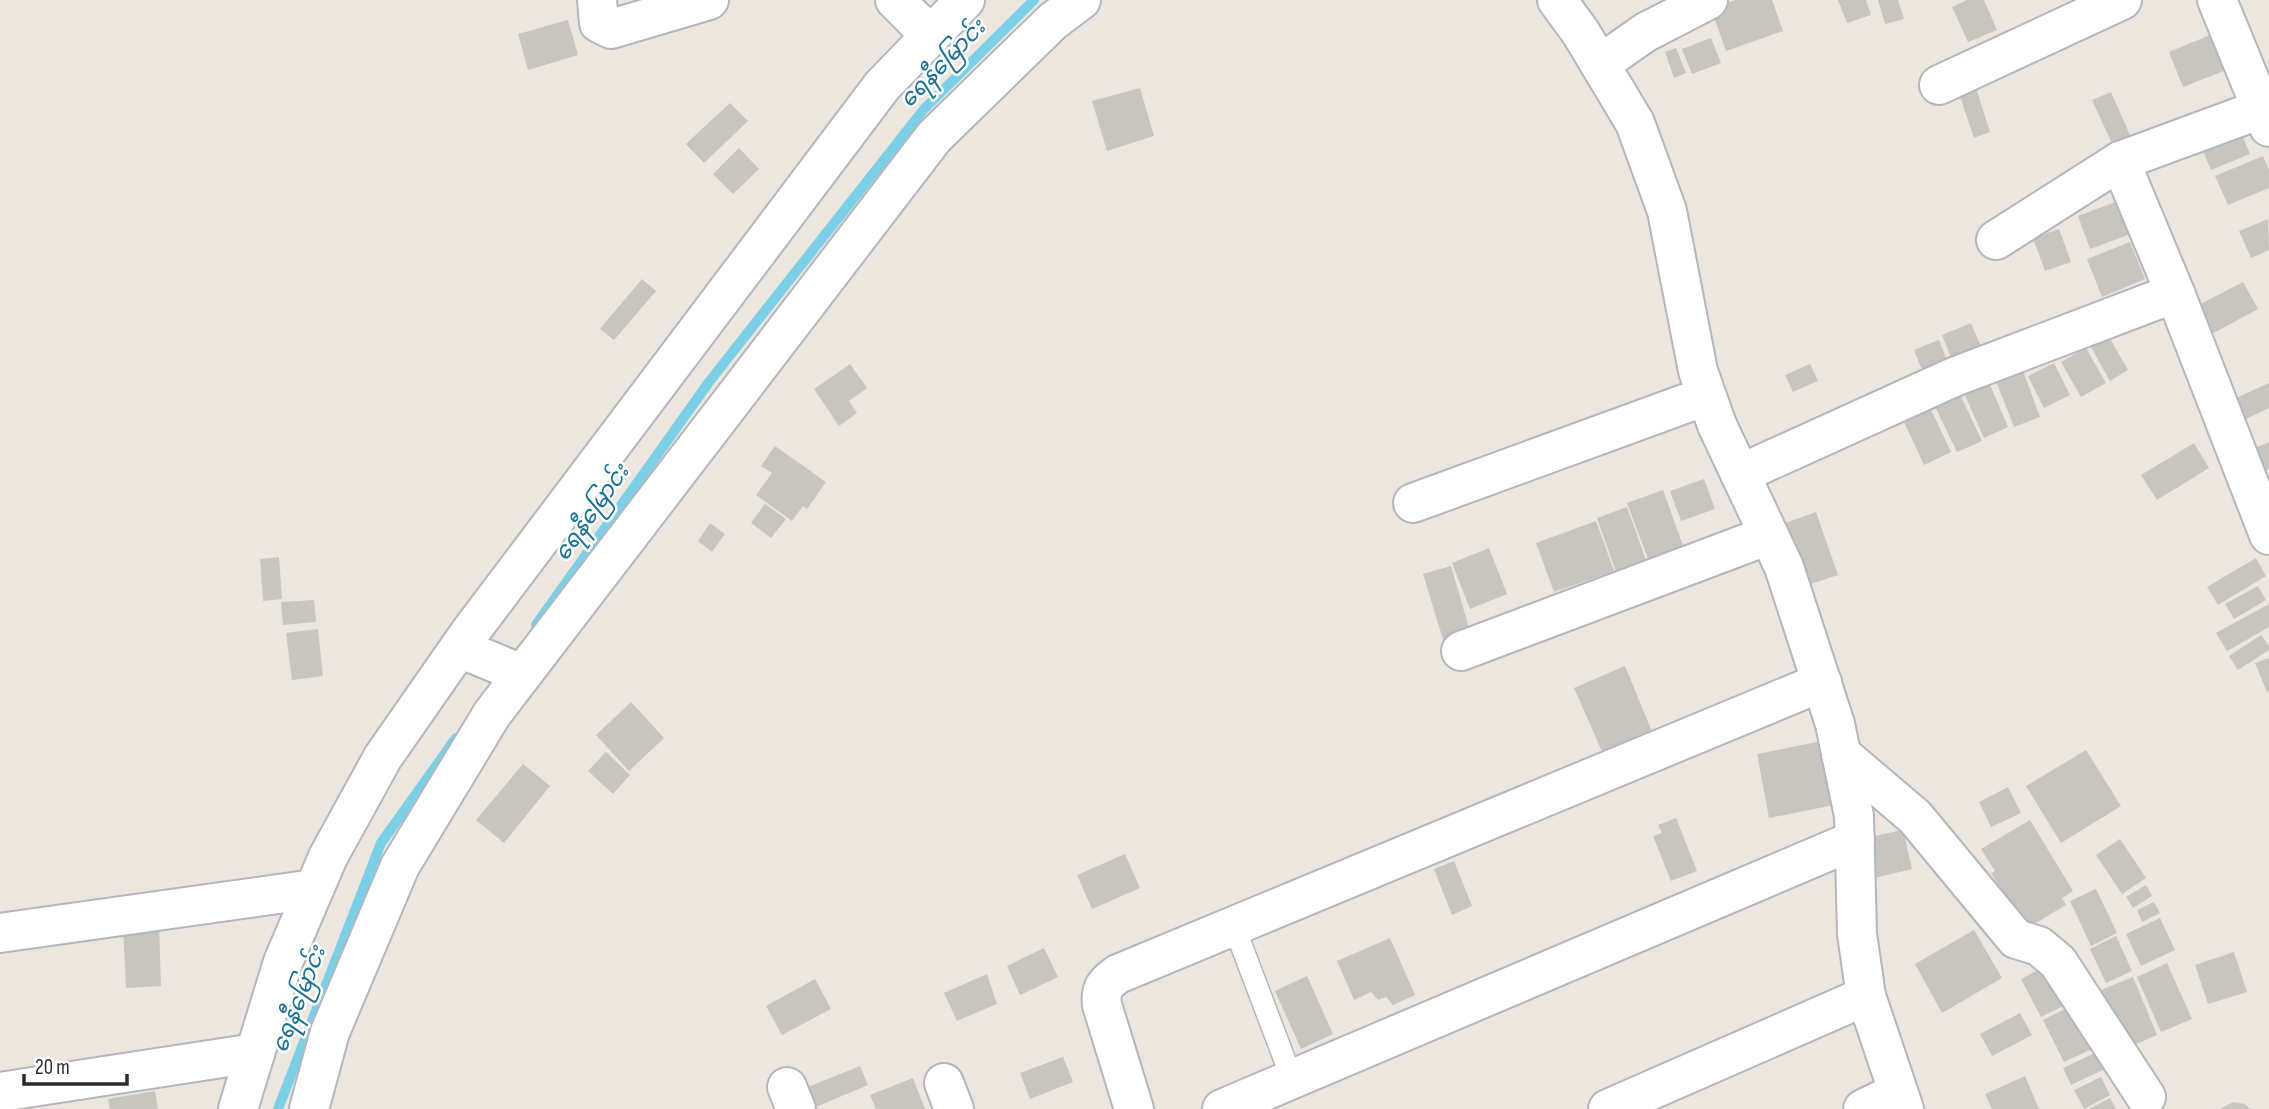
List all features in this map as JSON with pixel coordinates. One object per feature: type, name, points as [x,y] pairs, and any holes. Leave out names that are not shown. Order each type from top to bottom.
[{"type":"street","points":[[597,0],[599,23],[611,29],[709,0]]},
{"type":"street","points":[[895,0],[931,36]]},
{"type":"street","points":[[238,1109],[283,962],[328,856],[383,757],[882,86],[965,0]]},
{"type":"street","points":[[309,1109],[330,1032],[400,866],[519,673],[934,137],[1053,21],[1081,0]]},
{"type":"street","points":[[1557,0],[1635,123],[1667,211],[1698,371],[1706,396],[1784,567],[1835,724],[1854,816],[1857,934],[1866,996],[1901,1101],[1863,1109]]},
{"type":"street","points":[[1600,64],[1646,32],[1708,0]]},
{"type":"street","points":[[1939,85],[2122,0]]},
{"type":"street","points":[[1996,240],[2120,161],[2267,114],[2217,0]]},
{"type":"street","points":[[2120,161],[2175,293],[2269,535]]},
{"type":"street","points":[[1740,474],[1954,377],[2175,293]]},
{"type":"street","points":[[1413,503],[1706,396]]},
{"type":"street","points":[[1461,651],[1769,535]]},
{"type":"street","points":[[462,650],[519,673]]},
{"type":"street","points":[[1134,1109],[1100,992],[1107,982],[1118,974],[1822,682]]},
{"type":"street","points":[[1841,754],[1914,817],[2016,939],[2039,946],[2058,962],[2146,1097]]},
{"type":"street","points":[[1222,1109],[1855,840]]},
{"type":"street","points":[[0,933],[314,889]]},
{"type":"street","points":[[1608,1109],[1866,996]]},
{"type":"street","points":[[0,1092],[254,1054]]},
{"type":"lane","points":[[1234,926],[1292,1079]]},
{"type":"building","points":[[1735,0],[1772,0],[1783,31],[1726,51],[1711,9]]},
{"type":"building","points":[[1838,0],[1866,0],[1871,15],[1847,23]]},
{"type":"building","points":[[1878,0],[1898,0],[1904,19],[1885,24]]},
{"type":"building","points":[[1967,0],[1984,0],[1997,30],[1968,42],[1952,7]]},
{"type":"building","points":[[568,20],[578,55],[528,70],[518,34]]},
{"type":"building","points":[[2215,33],[2229,69],[2183,87],[2169,52]]},
{"type":"building","points":[[1711,38],[1721,63],[1692,74],[1682,49]]},
{"type":"building","points":[[1676,48],[1686,73],[1674,78],[1665,52]]},
{"type":"building","points":[[1974,82],[1990,132],[1974,138],[1957,88]]},
{"type":"building","points":[[1140,88],[1154,136],[1107,151],[1092,101]]},
{"type":"building","points":[[2111,92],[2133,142],[2115,150],[2092,100]]},
{"type":"building","points":[[730,103],[748,121],[704,163],[686,144]]},
{"type":"building","points":[[2239,128],[2250,154],[2211,170],[2200,144]]},
{"type":"building","points":[[739,148],[759,169],[733,194],[713,174]]},
{"type":"building","points":[[2263,156],[2269,170],[2269,188],[2228,205],[2215,176]]},
{"type":"building","points":[[2118,201],[2131,234],[2090,249],[2078,216]]},
{"type":"building","points":[[2268,219],[2269,250],[2251,258],[2239,231]]},
{"type":"building","points":[[2059,229],[2071,262],[2045,271],[2033,238]]},
{"type":"building","points":[[2130,242],[2145,279],[2102,297],[2087,259]]},
{"type":"building","points":[[642,279],[656,291],[614,340],[600,329]]},
{"type":"building","points":[[2243,282],[2258,309],[2208,336],[2193,308]]},
{"type":"building","points":[[1971,323],[1985,356],[1955,368],[1942,335]]},
{"type":"building","points":[[2105,330],[2128,370],[2110,381],[2087,340]]},
{"type":"building","points":[[1939,340],[1949,366],[1924,375],[1914,350]]},
{"type":"building","points":[[2086,348],[2106,383],[2081,397],[2061,362]]},
{"type":"building","points":[[2054,363],[2070,395],[2044,408],[2028,376]]},
{"type":"building","points":[[850,364],[867,388],[849,401],[857,413],[839,426],[814,389]]},
{"type":"building","points":[[1810,364],[1818,381],[1793,392],[1785,375]]},
{"type":"building","points":[[2023,371],[2040,417],[2014,427],[1996,381]]},
{"type":"building","points":[[1985,373],[2008,427],[1984,438],[1960,384]]},
{"type":"building","points":[[2269,383],[2269,408],[2242,421],[2232,400]]},
{"type":"building","points":[[1956,386],[1982,441],[1957,452],[1931,398]]},
{"type":"building","points":[[1925,397],[1951,452],[1924,465],[1898,409]]},
{"type":"building","points":[[2269,442],[2269,469],[2262,472],[2252,449]]},
{"type":"building","points":[[2194,443],[2209,468],[2157,500],[2141,475]]},
{"type":"building","points":[[775,446],[826,482],[807,509],[803,506],[792,521],[756,495],[772,473],[761,466]]},
{"type":"building","points":[[1704,479],[1715,509],[1681,521],[1670,491]]},
{"type":"building","points":[[1663,490],[1686,554],[1651,567],[1627,503]]},
{"type":"building","points":[[765,504],[786,519],[771,538],[751,523]]},
{"type":"building","points":[[1627,507],[1647,563],[1617,574],[1597,518]]},
{"type":"building","points":[[1816,512],[1838,575],[1799,588],[1777,526]]},
{"type":"building","points":[[1596,521],[1614,571],[1554,592],[1536,543]]},
{"type":"building","points":[[710,523],[725,534],[712,552],[698,541]]},
{"type":"building","points":[[1489,548],[1507,594],[1470,609],[1452,563]]},
{"type":"building","points":[[279,557],[282,599],[263,601],[260,559]]},
{"type":"building","points":[[2256,558],[2266,576],[2218,605],[2207,587]]},
{"type":"building","points":[[1451,566],[1472,638],[1445,646],[1423,574]]},
{"type":"building","points":[[2258,586],[2266,600],[2234,619],[2225,604]]},
{"type":"building","points":[[314,600],[316,622],[283,625],[281,602]]},
{"type":"building","points":[[2269,604],[2269,627],[2227,651],[2216,633]]},
{"type":"building","points":[[318,629],[323,676],[292,680],[286,633]]},
{"type":"building","points":[[2261,635],[2269,650],[2238,670],[2229,656]]},
{"type":"building","points":[[2269,658],[2269,691],[2267,692],[2255,663]]},
{"type":"building","points":[[1625,666],[1653,734],[1604,756],[1574,688]]},
{"type":"building","points":[[631,702],[664,738],[629,771],[596,735]]},
{"type":"building","points":[[1827,740],[1839,804],[1769,818],[1757,754]]},
{"type":"building","points":[[2086,750],[2121,806],[2061,843],[2026,786]]},
{"type":"building","points":[[606,752],[630,775],[613,794],[588,771]]},
{"type":"building","points":[[523,764],[550,786],[504,843],[476,820]]},
{"type":"building","points":[[2008,787],[2021,813],[1991,827],[1979,802]]},
{"type":"building","points":[[1676,818],[1697,871],[1671,881],[1653,836],[1662,833],[1658,825]]},
{"type":"building","points":[[2030,820],[2073,891],[2062,898],[2066,905],[2025,929],[1991,873],[1995,871],[1981,849]]},
{"type":"building","points":[[1903,830],[1912,869],[1870,879],[1861,839]]},
{"type":"building","points":[[2120,839],[2146,878],[2122,894],[2096,855]]},
{"type":"building","points":[[1125,854],[1140,888],[1092,909],[1077,875]]},
{"type":"building","points":[[1454,861],[1472,906],[1452,915],[1434,869]]},
{"type":"building","points":[[2146,885],[2152,896],[2133,908],[2126,897]]},
{"type":"building","points":[[2096,889],[2117,933],[2091,946],[2070,901]]},
{"type":"building","points":[[2154,902],[2160,913],[2142,922],[2137,910]]},
{"type":"building","points":[[2160,918],[2175,950],[2141,966],[2126,934]]},
{"type":"building","points":[[159,923],[161,986],[126,988],[123,925]]},
{"type":"building","points":[[1974,930],[2002,978],[1942,1013],[1915,964]]},
{"type":"building","points":[[2116,936],[2132,971],[2106,983],[2090,949]]},
{"type":"building","points":[[1390,938],[1415,995],[1393,1005],[1386,997],[1378,1000],[1371,992],[1354,1000],[1337,961]]},
{"type":"building","points":[[1044,948],[1058,977],[1020,995],[1007,966]]},
{"type":"building","points":[[2234,952],[2247,992],[2208,1004],[2195,965]]},
{"type":"building","points":[[2167,963],[2192,1019],[2161,1032],[2137,977]]},
{"type":"building","points":[[2048,965],[2067,1004],[2041,1017],[2021,979]]},
{"type":"building","points":[[987,974],[997,1004],[957,1021],[944,993]]},
{"type":"building","points":[[1307,976],[1333,1034],[1301,1049],[1275,991]]},
{"type":"building","points":[[2133,977],[2157,1035],[2125,1049],[2101,990]]},
{"type":"building","points":[[815,979],[831,1009],[782,1035],[766,1006]]},
{"type":"building","points":[[2073,1005],[2094,1048],[2064,1062],[2043,1020]]},
{"type":"building","points":[[2020,1013],[2032,1035],[1992,1056],[1980,1034]]},
{"type":"building","points":[[2095,1053],[2103,1070],[2071,1085],[2063,1068]]},
{"type":"building","points":[[1063,1057],[1073,1082],[1030,1099],[1020,1073]]},
{"type":"building","points":[[860,1066],[868,1085],[811,1109],[803,1089]]},
{"type":"building","points":[[2025,1076],[2039,1109],[1992,1109],[1985,1094]]},
{"type":"building","points":[[2101,1077],[2110,1095],[2084,1109],[2074,1090]]},
{"type":"building","points":[[913,1078],[925,1109],[876,1109],[870,1095]]},
{"type":"building","points":[[155,1091],[158,1109],[110,1109],[108,1099]]},
{"type":"building","points":[[2110,1098],[2116,1109],[2089,1109]]},
{"type":"building","points":[[2233,1102],[2245,1104],[2250,1109],[2220,1109]]},
{"type":"waterway","name":"ရေနီမြောင်း","points":[[536,625],[709,382],[924,109],[1034,0]]},
{"type":"waterway","name":"ရေနီမြောင်း","points":[[278,1109],[381,843],[456,738]]}]
